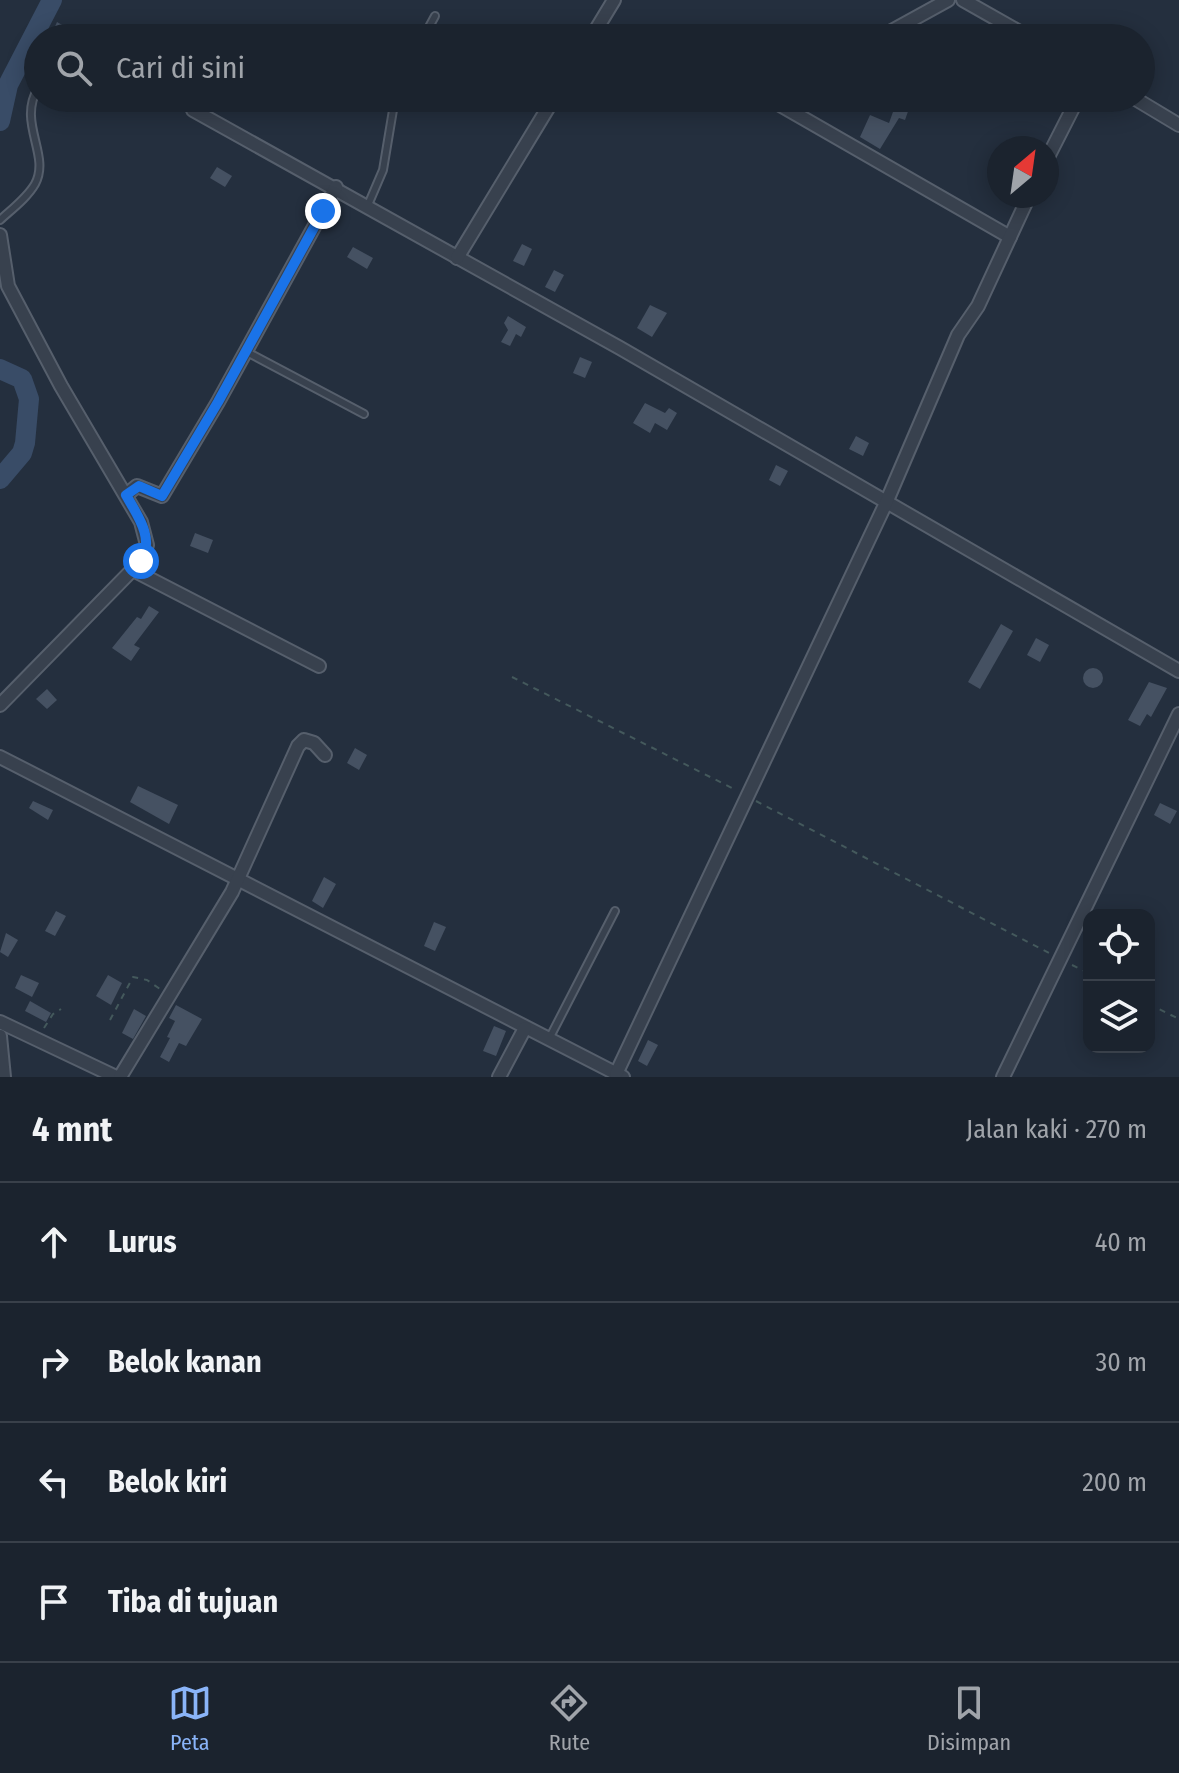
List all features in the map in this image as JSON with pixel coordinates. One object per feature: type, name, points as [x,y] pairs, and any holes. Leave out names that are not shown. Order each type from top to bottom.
[{"type":"street","points":[[599,24],[614,0]]},
{"type":"street","points":[[904,24],[948,0]]},
{"type":"street","points":[[963,0],[1005,24]]},
{"type":"street","points":[[1155,111],[1179,125]]},
{"type":"street","points":[[197,112],[368,205],[1179,671]]},
{"type":"street","points":[[457,258],[546,112]]},
{"type":"street","points":[[792,112],[1010,237]]},
{"type":"street","points":[[1059,136],[1071,112]]},
{"type":"street","points":[[126,495],[139,486],[162,496],[336,187]]},
{"type":"street","points":[[0,757],[548,1041],[620,1075],[747,796],[886,503],[931,392],[1023,208]]},
{"type":"street","points":[[0,235],[8,286],[141,522],[147,545],[145,554],[133,570],[0,705]]},
{"type":"street","points":[[133,570],[319,666]]},
{"type":"street","points":[[1003,1077],[1179,714]]},
{"type":"street","points":[[0,1022],[118,1077],[172,994],[237,881],[301,742],[314,743],[325,755]]},
{"type":"street","points":[[499,1077],[525,1028]]},
{"type":"street","points":[[0,1036],[4,1077]]},
{"type":"lane","points":[[431,24],[435,16]]},
{"type":"lane","points":[[0,220],[37,181],[39,169],[30,112]]},
{"type":"lane","points":[[368,205],[383,170],[393,112]]},
{"type":"lane","points":[[245,351],[364,414]]},
{"type":"lane","points":[[548,1041],[615,911]]},
{"type":"path","points":[[512,677],[1083,970]]},
{"type":"path","points":[[110,1020],[133,977],[172,994]]},
{"type":"path","points":[[1155,1007],[1179,1019]]},
{"type":"path","points":[[36,1037],[61,1009]]},
{"type":"building","points":[[893,112],[908,112],[905,120],[899,118],[880,149],[860,137],[870,115],[889,123]]},
{"type":"building","points":[[217,167],[232,176],[225,187],[210,178]]},
{"type":"building","points":[[522,244],[532,249],[524,266],[513,261]]},
{"type":"building","points":[[353,247],[373,258],[367,269],[347,257]]},
{"type":"building","points":[[554,270],[564,275],[555,292],[545,287]]},
{"type":"building","points":[[650,305],[667,313],[652,337],[637,328]]},
{"type":"building","points":[[508,316],[526,327],[521,337],[516,334],[510,346],[501,342],[508,330],[504,323]]},
{"type":"building","points":[[580,357],[592,362],[585,378],[573,373]]},
{"type":"building","points":[[645,403],[665,413],[669,408],[677,413],[667,430],[655,423],[650,433],[633,423]]},
{"type":"building","points":[[856,436],[869,443],[863,456],[849,449]]},
{"type":"building","points":[[776,465],[788,471],[780,486],[769,480]]},
{"type":"building","points":[[195,533],[213,540],[208,553],[190,546]]},
{"type":"building","points":[[149,606],[159,612],[134,645],[140,648],[131,661],[112,648],[137,617],[141,619]]},
{"type":"building","points":[[1001,624],[1013,631],[980,689],[968,682]]},
{"type":"building","points":[[1036,638],[1049,645],[1040,662],[1027,655]]},
{"type":"building","points":[[1089,668],[1097,668],[1103,678],[1097,688],[1089,688],[1083,682],[1083,674]]},
{"type":"building","points":[[1149,682],[1167,688],[1151,717],[1147,714],[1140,726],[1128,720]]},
{"type":"building","points":[[47,689],[57,700],[47,709],[36,699]]},
{"type":"building","points":[[355,748],[367,755],[359,770],[347,763]]},
{"type":"building","points":[[138,786],[178,805],[169,824],[130,802]]},
{"type":"building","points":[[33,801],[53,810],[48,820],[29,808]]},
{"type":"building","points":[[1160,803],[1177,811],[1170,824],[1154,815]]},
{"type":"building","points":[[324,877],[336,884],[323,908],[312,901]]},
{"type":"building","points":[[56,911],[66,916],[55,936],[45,931]]},
{"type":"building","points":[[434,922],[446,927],[435,951],[424,946]]},
{"type":"building","points":[[6,933],[18,940],[8,957],[0,952]]},
{"type":"building","points":[[21,975],[39,983],[32,997],[15,988]]},
{"type":"building","points":[[108,975],[122,983],[111,1005],[96,996]]},
{"type":"building","points":[[30,1001],[51,1013],[46,1022],[25,1011]]},
{"type":"building","points":[[176,1005],[202,1019],[186,1046],[179,1043],[169,1062],[160,1057],[170,1038],[167,1037],[175,1021],[169,1018]]},
{"type":"building","points":[[134,1009],[146,1016],[133,1039],[122,1033]]},
{"type":"building","points":[[494,1026],[506,1031],[496,1056],[483,1051]]},
{"type":"building","points":[[648,1040],[658,1045],[647,1066],[638,1061]]},
{"type":"waterway","points":[[40,24],[52,0]]},
{"type":"waterway","points":[[0,121],[8,85],[24,54]]},
{"type":"waterway","points":[[0,369],[22,379],[29,399],[22,453],[0,479]]},
{"type":"route","points":[[141,561],[147,545],[145,534],[126,495],[139,486],[162,496],[218,402],[323,211]]}]
